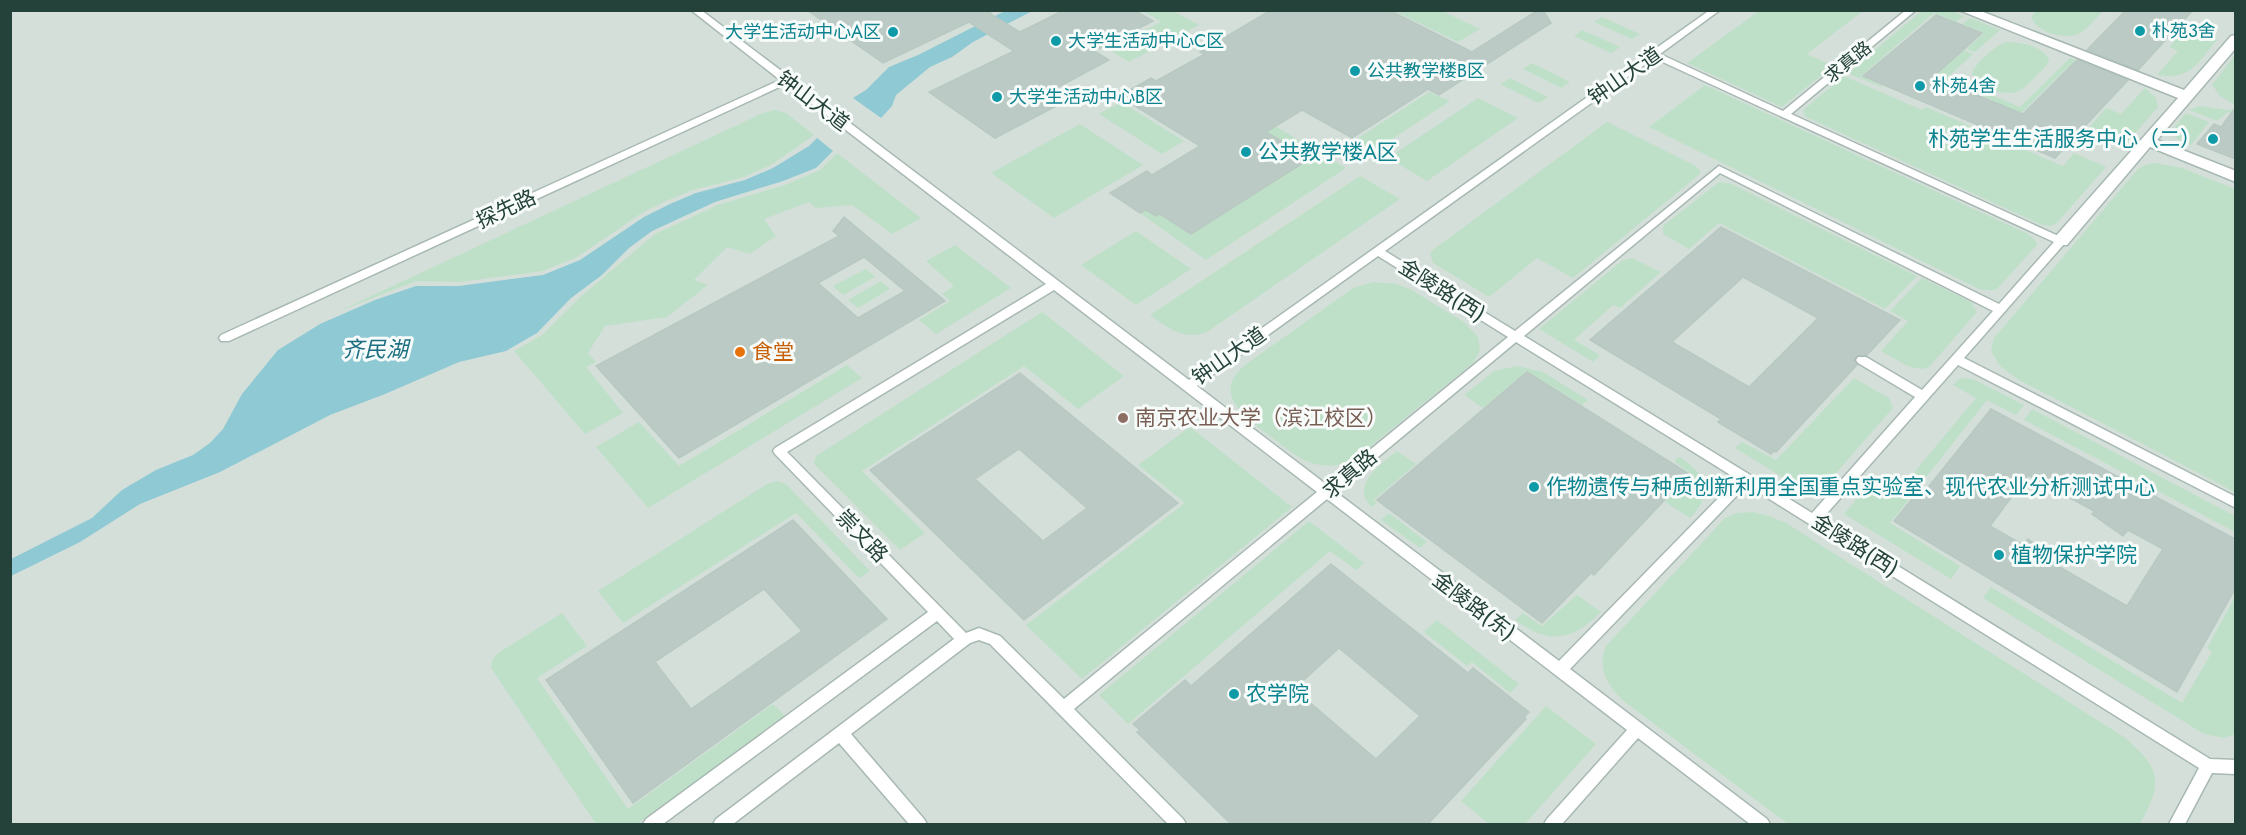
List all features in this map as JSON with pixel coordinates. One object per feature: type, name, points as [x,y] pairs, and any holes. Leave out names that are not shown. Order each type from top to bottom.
[{"type":"street","points":[[1965,10],[2186,96]]},
{"type":"street","points":[[2061,241],[2235,39]]},
{"type":"street","points":[[2147,141],[2235,177]]},
{"type":"lane","name":"钟山大道","points":[[695,10],[1187,387],[1716,10]]},
{"type":"lane","name":"求真路","points":[[1785,114],[1912,10]]},
{"type":"lane","points":[[1654,55],[2061,241],[1814,520]]},
{"type":"lane","name":"探先路","points":[[225,338],[787,80]]},
{"type":"lane","name":"求真路","points":[[1063,709],[1719,170],[2001,310]]},
{"type":"lane","name":"金陵路(西)","points":[[1378,251],[2208,766]]},
{"type":"lane","name":"崇文路","points":[[964,640],[779,451],[1053,285]]},
{"type":"lane","points":[[1862,360],[1924,398]]},
{"type":"lane","points":[[1957,360],[2235,502]]},
{"type":"lane","name":"金陵路(东)","points":[[1187,387],[1762,825]]},
{"type":"lane","points":[[1559,670],[1746,478]]},
{"type":"lane","points":[[651,825],[937,613]]},
{"type":"lane","points":[[721,825],[964,640],[979,634],[993,638],[1178,825]]},
{"type":"lane","points":[[1552,825],[1636,729]]},
{"type":"lane","points":[[841,734],[919,825]]},
{"type":"lane","points":[[2177,825],[2208,766],[2235,767]]},
{"type":"shaded area","name":"南京农业大学（滨江校区）","points":[[11,11],[2235,11],[2235,824],[11,824]]},
{"type":"green space","points":[[1923,10],[1951,11],[1964,16],[1956,22],[1934,13],[1861,76],[1883,86],[1881,87],[1847,73]]},
{"type":"green space","points":[[1144,11],[1173,11],[1199,25],[1129,62],[1108,49],[1161,22]]},
{"type":"green space","points":[[1394,11],[1442,11],[1480,29],[1458,42]]},
{"type":"green space","points":[[1759,11],[1863,11],[1807,54],[1833,66],[1782,107],[1687,63]]},
{"type":"green space","points":[[2036,11],[2103,11],[2078,34],[2065,36],[2044,31],[2038,27],[2031,17]]},
{"type":"green space","points":[[1602,17],[1640,34],[1632,39],[1594,22]]},
{"type":"green space","points":[[1970,18],[2000,30],[1975,52],[1967,49],[1984,33],[1962,24]]},
{"type":"green space","points":[[2185,29],[2217,40],[2198,63],[2186,73],[2169,76],[2157,75],[2178,51],[2169,47]]},
{"type":"green space","points":[[1582,30],[1620,47],[1611,53],[1574,36]]},
{"type":"green space","points":[[2006,42],[2035,47],[2049,59],[2048,64],[2027,86],[2013,93],[1992,90],[1975,79],[1972,74],[1986,55]]},
{"type":"green space","points":[[1964,50],[1973,54],[1948,77],[2020,107],[2070,58],[2098,69],[2092,75],[2069,66],[2013,121],[1984,109],[1992,100],[1941,79],[1936,83],[1930,81]]},
{"type":"green space","points":[[2235,55],[2235,105],[2220,96],[2212,85]]},
{"type":"green space","points":[[1532,63],[1570,82],[1561,88],[1523,69]]},
{"type":"green space","points":[[1844,76],[1922,110],[1926,107],[2063,166],[2074,153],[2106,167],[2056,224],[2050,226],[2040,224],[1806,117],[1803,110]]},
{"type":"green space","points":[[1510,78],[1548,97],[1539,103],[1500,84]]},
{"type":"green space","points":[[1705,85],[2028,234],[2037,245],[1996,290],[1981,290],[1649,127]]},
{"type":"green space","points":[[2145,88],[2156,98],[2158,107],[2124,146],[2087,130],[2106,108],[2121,114]]},
{"type":"green space","points":[[1429,92],[1450,101],[1374,151],[1355,140]]},
{"type":"green space","points":[[1478,98],[1518,118],[1427,181],[1388,158]]},
{"type":"green space","points":[[1121,102],[1184,141],[1162,154],[1099,114]]},
{"type":"green space","points":[[2200,106],[2235,111],[2235,115],[2228,112],[2217,121],[2189,110]]},
{"type":"green space","points":[[775,110],[786,113],[814,135],[771,165],[744,177],[693,190],[642,213],[577,257],[543,271],[460,282],[416,281],[337,312],[763,113]]},
{"type":"green space","points":[[2186,113],[2209,122],[2191,145],[2176,138],[2171,132]]},
{"type":"green space","points":[[1607,122],[1696,166],[1700,174],[1573,278],[1537,258],[1489,297],[1433,263],[1430,254],[1434,249]]},
{"type":"green space","points":[[1080,124],[1143,165],[1054,218],[991,173]]},
{"type":"green space","points":[[1275,126],[1346,168],[1206,260],[1140,213],[1146,210],[1156,216],[1160,214],[1191,234],[1311,158],[1267,132]]},
{"type":"green space","points":[[837,153],[921,218],[892,234],[852,205],[816,208],[809,202],[764,219],[776,236],[750,254],[727,247],[694,280],[708,285],[667,317],[605,326],[588,353],[596,362],[586,367],[623,413],[585,434],[514,351],[542,335],[579,298],[655,234],[718,205],[785,185],[820,170]]},
{"type":"green space","points":[[2155,163],[2182,168],[2235,189],[2235,492],[2019,380],[2000,366],[1991,351],[1994,338],[2138,169]]},
{"type":"green space","points":[[1360,176],[1400,199],[1207,332],[1191,335],[1177,332],[1150,315]]},
{"type":"green space","points":[[1719,182],[1732,184],[1917,276],[1885,309],[1719,223],[1689,249],[1663,234],[1663,226]]},
{"type":"green space","points":[[1136,231],[1191,269],[1136,305],[1081,265]]},
{"type":"green space","points":[[955,245],[1011,288],[936,334],[919,320],[950,301],[942,294],[954,286],[926,261]]},
{"type":"green space","points":[[1632,258],[1661,272],[1620,308],[1613,305],[1574,340],[1600,355],[1593,362],[1539,329],[1623,260]]},
{"type":"green space","points":[[866,269],[875,277],[843,295],[833,286]]},
{"type":"green space","points":[[1922,278],[1971,302],[1977,312],[1929,367],[1923,369],[1911,367],[1881,351],[1908,321],[1890,311]]},
{"type":"green space","points":[[881,281],[890,289],[858,308],[848,300]]},
{"type":"green space","points":[[1373,282],[1396,284],[1410,289],[1464,322],[1478,337],[1480,351],[1473,363],[1352,461],[1329,466],[1303,460],[1243,414],[1232,396],[1231,386],[1235,376],[1245,365],[1353,288]]},
{"type":"green space","points":[[1042,312],[1124,376],[1078,409],[1024,366],[862,471],[925,533],[900,550],[817,467],[814,462],[816,456]]},
{"type":"green space","points":[[847,365],[862,378],[648,508],[596,447],[639,422],[679,466]]},
{"type":"green space","points":[[1517,366],[1543,372],[1588,400],[1582,405],[1527,371],[1483,408],[1464,395],[1494,371]]},
{"type":"green space","points":[[1854,378],[1889,398],[1893,408],[1815,497],[1735,448],[1742,442],[1776,460]]},
{"type":"green space","points":[[1959,379],[1975,380],[2024,405],[2016,415],[1987,400],[1890,523],[1960,566],[1951,579],[1844,514],[1873,479],[1897,493],[1976,398],[1953,385]]},
{"type":"green space","points":[[2032,409],[2235,516],[2235,532],[2024,420]]},
{"type":"green space","points":[[1190,427],[1292,507],[1082,679],[1026,625],[1185,503],[1138,465]]},
{"type":"green space","points":[[1397,451],[1416,464],[1374,500],[1377,503],[1372,507],[1364,491],[1366,483],[1376,468]]},
{"type":"green space","points":[[1679,457],[1696,471],[1704,485],[1705,492],[1702,500],[1690,518],[1665,502],[1691,474],[1674,461]]},
{"type":"green space","points":[[777,481],[786,484],[870,571],[859,578],[796,513],[623,623],[598,591],[767,484]]},
{"type":"green space","points":[[1753,512],[1786,523],[2124,737],[2146,758],[2155,777],[2153,798],[2140,824],[1788,824],[1626,703],[1614,691],[1603,670],[1603,654],[1606,646],[1725,518],[1737,513]]},
{"type":"green space","points":[[1389,513],[1427,542],[1420,548],[1381,520]]},
{"type":"green space","points":[[1309,521],[1364,563],[1356,570],[1330,551],[1128,724],[1099,695]]},
{"type":"green space","points":[[1991,587],[2182,703],[2212,652],[2207,648],[2235,597],[2235,734],[2224,738],[2204,734],[1983,598]]},
{"type":"green space","points":[[1577,595],[1601,612],[1570,634],[1550,636],[1528,628],[1515,620],[1523,613],[1542,626]]},
{"type":"green space","points":[[562,613],[587,646],[537,678],[628,809],[773,704],[785,716],[637,824],[596,824],[491,668],[492,660],[498,653]]},
{"type":"green space","points":[[1437,620],[1519,684],[1510,693],[1472,662],[1467,666],[1424,632]]},
{"type":"green space","points":[[1546,706],[1596,744],[1525,824],[1489,824],[1461,801]]},
{"type":"water","points":[[1005,11],[1032,11],[973,42],[952,57],[930,67],[896,95],[892,106],[881,118],[853,98],[866,90],[889,67],[918,55]]},
{"type":"water","name":"齐民湖","points":[[817,138],[833,151],[816,168],[715,202],[652,231],[629,248],[602,275],[571,298],[537,333],[506,351],[459,362],[330,415],[220,472],[140,504],[80,542],[11,576],[11,559],[92,518],[122,490],[156,470],[193,455],[210,443],[223,429],[242,394],[278,350],[320,324],[375,300],[416,286],[459,286],[543,275],[580,260],[644,217],[670,204],[696,193],[745,180],[773,168],[809,146]]},
{"type":"building","points":[[807,10],[994,10],[989,13],[1020,32],[1064,10],[1134,10],[1153,21],[1094,51],[1109,60],[1051,91],[1066,101],[995,138],[929,92],[1014,51],[969,22],[883,63]]},
{"type":"building","points":[[1271,10],[1389,10],[1472,52],[1538,10],[1543,10],[1551,23],[1439,95],[1428,89],[1352,138],[1302,110],[1266,132],[1311,158],[1191,234],[1160,214],[1156,216],[1146,210],[1140,213],[1110,193],[1147,171],[1152,175],[1200,146],[1119,96],[1151,78],[1156,81],[1205,54],[1200,52]]},
{"type":"building","name":"朴苑3舍","points":[[2126,10],[2193,10],[2138,70],[2087,50]]},
{"type":"building","name":"朴苑4舍","points":[[1936,15],[1982,33],[1933,77],[2023,114],[2077,60],[2128,80],[2055,158],[1863,76]]},
{"type":"building","name":"朴苑学生生活服务中心（二）","points":[[2235,108],[2235,159],[2197,144],[2214,124],[2221,127]]},
{"type":"building","name":"食堂","points":[[844,217],[945,301],[679,458],[596,366],[839,236],[833,231]],"holes":[[[864,257],[905,291],[858,318],[818,283]]]},
{"type":"building","points":[[1721,227],[1900,320],[1867,355],[1856,356],[1854,361],[1857,365],[1776,452],[1771,454],[1718,422],[1721,419],[1590,340]],"holes":[[[1743,277],[1818,318],[1749,387],[1672,342]]]},
{"type":"building","name":"作物遗传与种质创新利用全国重点实验室、现代农业分析测试中心","points":[[1527,372],[1689,474],[1594,575],[1591,573],[1542,623],[1377,500]]},
{"type":"building","points":[[1020,373],[1178,503],[1024,620],[870,470]],"holes":[[[1019,449],[1087,508],[1043,541],[975,479]]]},
{"type":"building","name":"植物保护学院","points":[[1991,409],[2235,539],[2235,589],[2177,692],[1894,521],[1921,488],[1926,490]],"holes":[[[2028,475],[2094,511],[2092,514],[2123,536],[2128,530],[2163,549],[2127,606],[2056,565],[2058,562],[2028,539],[2023,545],[1990,526]]]},
{"type":"building","points":[[793,520],[887,619],[633,803],[546,680]],"holes":[[[764,589],[802,631],[691,709],[655,662]]]},
{"type":"building","name":"农学院","points":[[1331,564],[1468,673],[1473,668],[1529,712],[1524,717],[1526,719],[1427,825],[1232,825],[1137,732],[1140,730],[1133,724],[1185,680],[1191,686]],"holes":[[[1339,648],[1420,716],[1376,759],[1294,689]]]},
{"type":"place","name":"朴苑3舍","points":[[2140,31]]},
{"type":"place","name":"大学生活动中心A区","points":[[893,32]]},
{"type":"place","name":"大学生活动中心C区","points":[[1056,41]]},
{"type":"place","name":"公共教学楼B区","points":[[1355,71]]},
{"type":"place","name":"朴苑4舍","points":[[1920,86]]},
{"type":"place","name":"大学生活动中心B区","points":[[997,97]]},
{"type":"place","name":"朴苑学生生活服务中心（二）","points":[[2213,139]]},
{"type":"place","name":"公共教学楼A区","points":[[1246,152]]},
{"type":"place","name":"食堂","points":[[740,352]]},
{"type":"place","name":"南京农业大学（滨江校区）","points":[[1123,418]]},
{"type":"place","name":"作物遗传与种质创新利用全国重点实验室、现代农业分析测试中心","points":[[1534,487]]},
{"type":"place","name":"植物保护学院","points":[[1999,555]]},
{"type":"place","name":"农学院","points":[[1234,694]]}]
